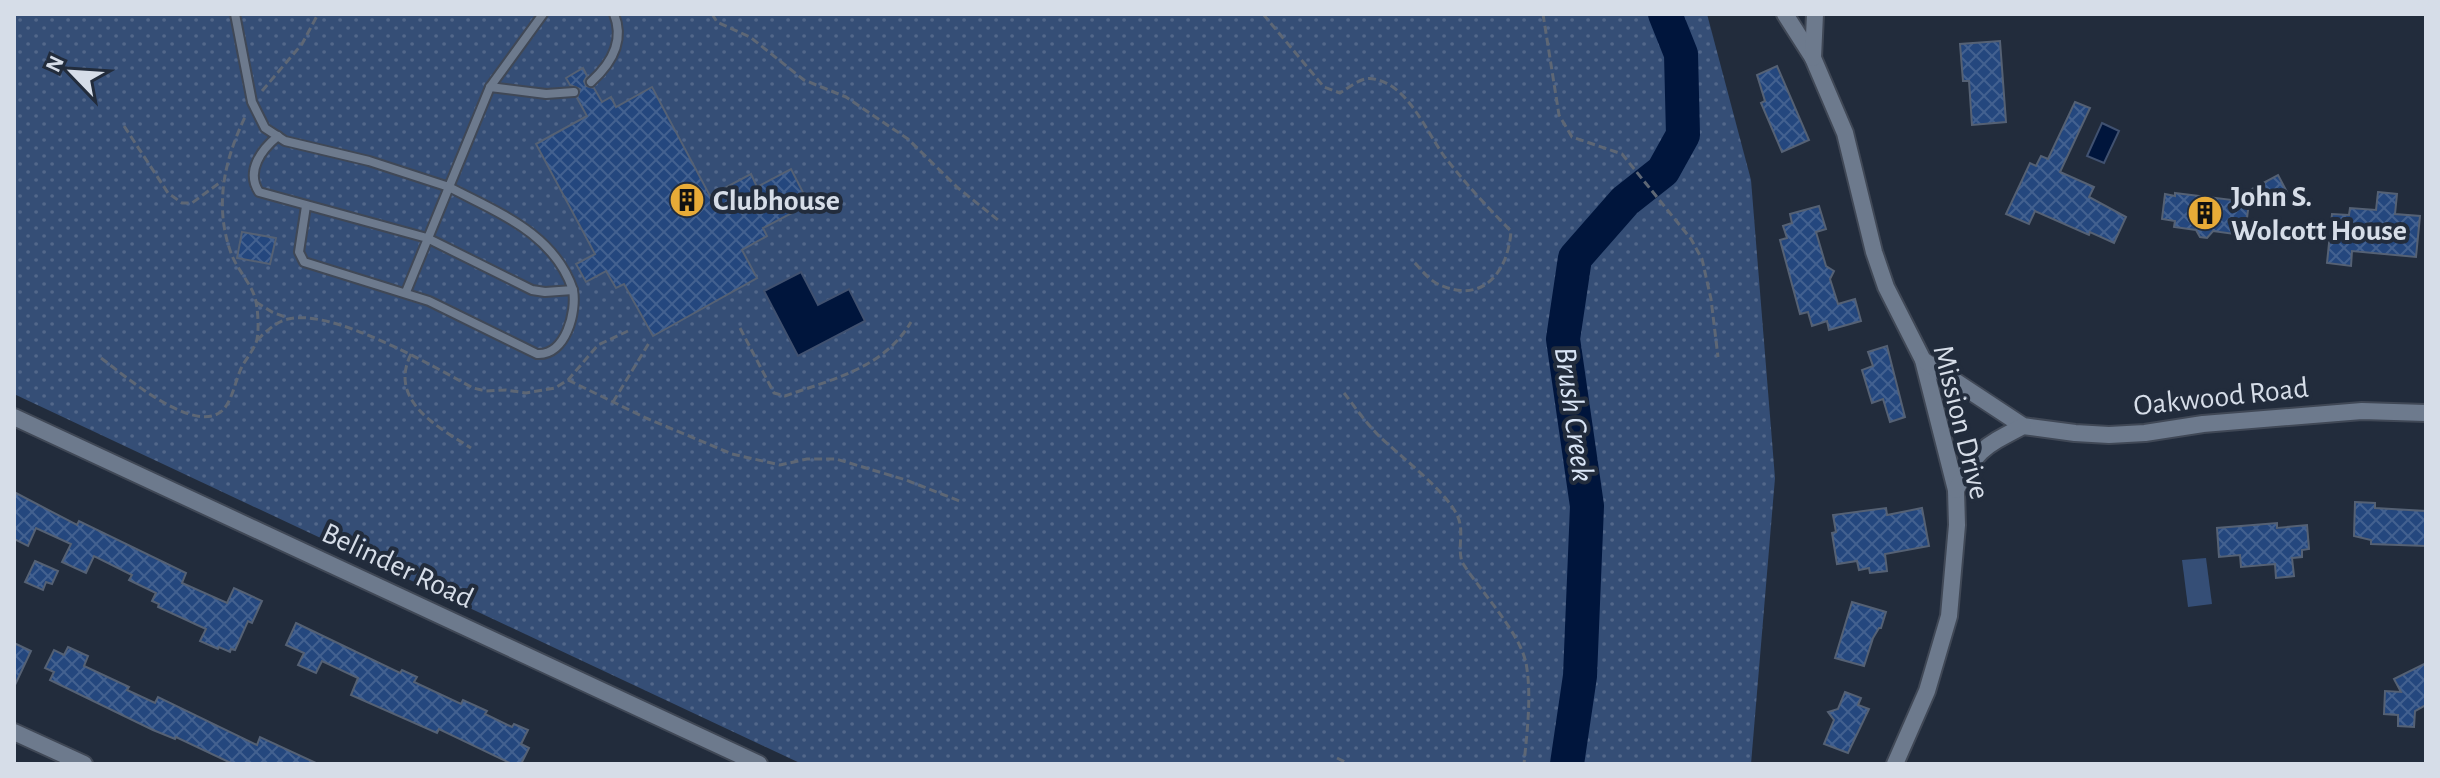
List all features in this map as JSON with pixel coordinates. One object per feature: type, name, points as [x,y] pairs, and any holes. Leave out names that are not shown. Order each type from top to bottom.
[{"type":"street","name":"Mission Drive","points":[[1785,14],[1813,58],[1845,133],[1874,252],[1886,287],[1923,360],[1956,490],[1957,525],[1949,616],[1927,691],[1895,764]]},
{"type":"street","points":[[1813,58],[1815,14]]},
{"type":"street","name":"Oakwood Road","points":[[1923,360],[2023,426],[2109,435],[2339,412],[2426,413]]},
{"type":"street","name":"Belinder Road","points":[[14,417],[759,764]]},
{"type":"street","points":[[1956,490],[1974,456],[1987,444],[2023,426]]},
{"type":"street","points":[[14,732],[84,764]]},
{"type":"lane","points":[[235,14],[252,102],[265,128],[285,141],[369,161],[449,187],[522,225],[559,260],[573,290],[575,304],[569,326],[556,347],[543,355],[406,292],[304,262],[299,252],[306,206]]},
{"type":"lane","points":[[406,292],[490,87],[543,14]]},
{"type":"lane","points":[[591,82],[604,70],[616,49],[618,24],[614,14]]},
{"type":"lane","points":[[490,87],[546,94],[574,92]]},
{"type":"lane","points":[[278,136],[259,154],[255,185],[259,192],[427,238],[532,290],[573,290]]},
{"type":"path","points":[[257,340],[256,302],[231,255],[222,219],[226,163],[252,102],[290,61],[318,14]]},
{"type":"path","points":[[712,14],[717,22],[750,37],[804,80],[846,97],[908,139],[958,188],[998,220]]},
{"type":"path","points":[[1263,14],[1324,87],[1340,93],[1365,78],[1376,79],[1412,105],[1443,154],[1479,199],[1511,231],[1509,254],[1496,276],[1480,289],[1456,290],[1433,282],[1413,261]]},
{"type":"path","points":[[1543,14],[1559,115],[1572,137],[1622,154],[1681,227],[1702,259],[1711,299],[1718,357]]},
{"type":"path","points":[[124,126],[168,193],[176,200],[192,203],[224,180]]},
{"type":"path","points":[[256,302],[288,318],[333,324],[411,354],[473,388],[486,391],[542,393],[555,388],[568,380],[598,345],[628,331]]},
{"type":"path","points":[[101,358],[171,407],[199,417],[213,416],[224,409],[241,367],[257,340],[288,318]]},
{"type":"path","points":[[740,328],[774,393],[785,396],[856,371],[876,360],[901,339],[911,322]]},
{"type":"path","points":[[613,402],[649,343]]},
{"type":"path","points":[[411,354],[403,381],[406,394],[441,427],[471,448]]},
{"type":"path","points":[[568,380],[732,454],[780,465],[807,459],[836,459],[906,480],[962,502]]},
{"type":"path","points":[[1344,393],[1378,434],[1457,513],[1462,529],[1458,551],[1462,562],[1511,632],[1525,661],[1529,712],[1524,764]]},
{"type":"path","points":[[1337,758],[1349,764]]},
{"type":"shaded area","points":[[14,14],[1707,14],[1751,180],[1775,478],[1751,764],[802,764],[14,394]]},
{"type":"shaded area","points":[[2102,123],[2119,131],[2104,163],[2087,156]]},
{"type":"shaded area","points":[[801,272],[818,305],[849,289],[865,321],[798,356],[764,291]]},
{"type":"shaded area","points":[[2206,558],[2212,604],[2188,607],[2182,560]]},
{"type":"building","points":[[2000,41],[2006,122],[1972,125],[1969,81],[1963,81],[1960,44]]},
{"type":"building","points":[[1777,66],[1809,140],[1782,152],[1761,103],[1765,101],[1757,75]]},
{"type":"building","name":"Clubhouse","points":[[583,68],[587,76],[584,81],[586,86],[594,88],[602,102],[611,97],[616,107],[652,87],[710,196],[751,174],[757,187],[791,169],[809,204],[763,228],[767,236],[742,250],[757,278],[653,336],[624,284],[616,288],[606,271],[586,282],[576,264],[595,254],[536,144],[587,116],[577,98],[580,89],[570,85],[566,78]]},
{"type":"building","points":[[2075,102],[2090,108],[2060,172],[2094,187],[2089,197],[2126,217],[2114,243],[2035,211],[2029,224],[2006,214],[2030,163],[2036,166],[2041,156],[2048,159]]},
{"type":"building","points":[[2278,175],[2287,192],[2260,206],[2252,189]]},
{"type":"building","points":[[2378,192],[2397,194],[2395,214],[2420,216],[2416,257],[2352,251],[2351,266],[2327,263],[2332,214],[2349,215],[2350,208],[2376,210]]},
{"type":"building","name":"John S. Wolcott House","points":[[2175,193],[2249,202],[2246,226],[2236,225],[2234,234],[2213,231],[2207,238],[2200,237],[2196,230],[2174,227],[2175,221],[2162,219],[2165,194],[2175,196]]},
{"type":"building","points":[[1819,206],[1826,229],[1816,232],[1826,266],[1834,271],[1830,279],[1838,304],[1855,299],[1861,321],[1829,330],[1827,321],[1812,326],[1808,312],[1800,314],[1780,240],[1787,238],[1783,226],[1792,223],[1790,214]]},
{"type":"building","points":[[242,232],[276,238],[270,264],[237,258]]},
{"type":"building","points":[[1887,346],[1905,417],[1890,422],[1883,399],[1872,403],[1862,370],[1873,366],[1868,352]]},
{"type":"building","points":[[14,492],[77,525],[79,521],[186,573],[182,583],[227,603],[234,588],[262,601],[252,623],[248,621],[235,650],[218,649],[200,641],[206,629],[158,607],[159,604],[152,601],[156,593],[129,580],[132,575],[94,556],[86,573],[62,562],[71,544],[36,528],[28,546],[14,539]]},
{"type":"building","points":[[2355,502],[2375,503],[2375,508],[2426,511],[2426,546],[2371,544],[2371,540],[2354,536]]},
{"type":"building","points":[[1886,508],[1887,515],[1922,508],[1929,546],[1885,554],[1887,571],[1870,573],[1869,568],[1859,570],[1857,561],[1837,564],[1832,533],[1836,532],[1833,515]]},
{"type":"building","points":[[2277,523],[2277,528],[2307,525],[2309,549],[2302,550],[2302,557],[2292,558],[2294,576],[2276,578],[2275,564],[2241,567],[2240,555],[2219,557],[2217,528]]},
{"type":"building","points":[[35,561],[58,571],[52,584],[46,582],[43,590],[25,582]]},
{"type":"building","points":[[1852,602],[1886,612],[1864,666],[1835,658]]},
{"type":"building","points":[[296,623],[400,673],[402,670],[417,677],[414,682],[461,704],[463,700],[512,727],[514,724],[528,730],[521,744],[529,748],[521,764],[512,764],[439,729],[437,733],[351,695],[358,678],[322,661],[316,673],[298,665],[304,653],[286,645]]},
{"type":"building","points":[[14,643],[31,651],[14,687]]},
{"type":"building","points":[[68,647],[88,656],[84,666],[129,687],[127,690],[155,703],[158,697],[257,745],[260,737],[318,764],[233,764],[176,737],[153,730],[50,680],[54,672],[45,668],[54,650],[64,655]]},
{"type":"building","points":[[2426,663],[2426,705],[2415,711],[2414,727],[2398,726],[2398,715],[2384,714],[2385,691],[2401,692],[2394,679]]},
{"type":"building","points":[[1845,692],[1861,698],[1858,705],[1869,709],[1848,753],[1824,744],[1834,720],[1828,712],[1838,709]]},
{"type":"waterway","name":"Brush Creek","points":[[1567,764],[1580,676],[1587,506],[1563,339],[1575,258],[1625,201],[1663,171],[1683,135],[1681,54],[1665,14]]},
{"type":"place","name":"Clubhouse","points":[[687,200]]},
{"type":"place","name":"John S. Wolcott House","points":[[2205,213]]}]
